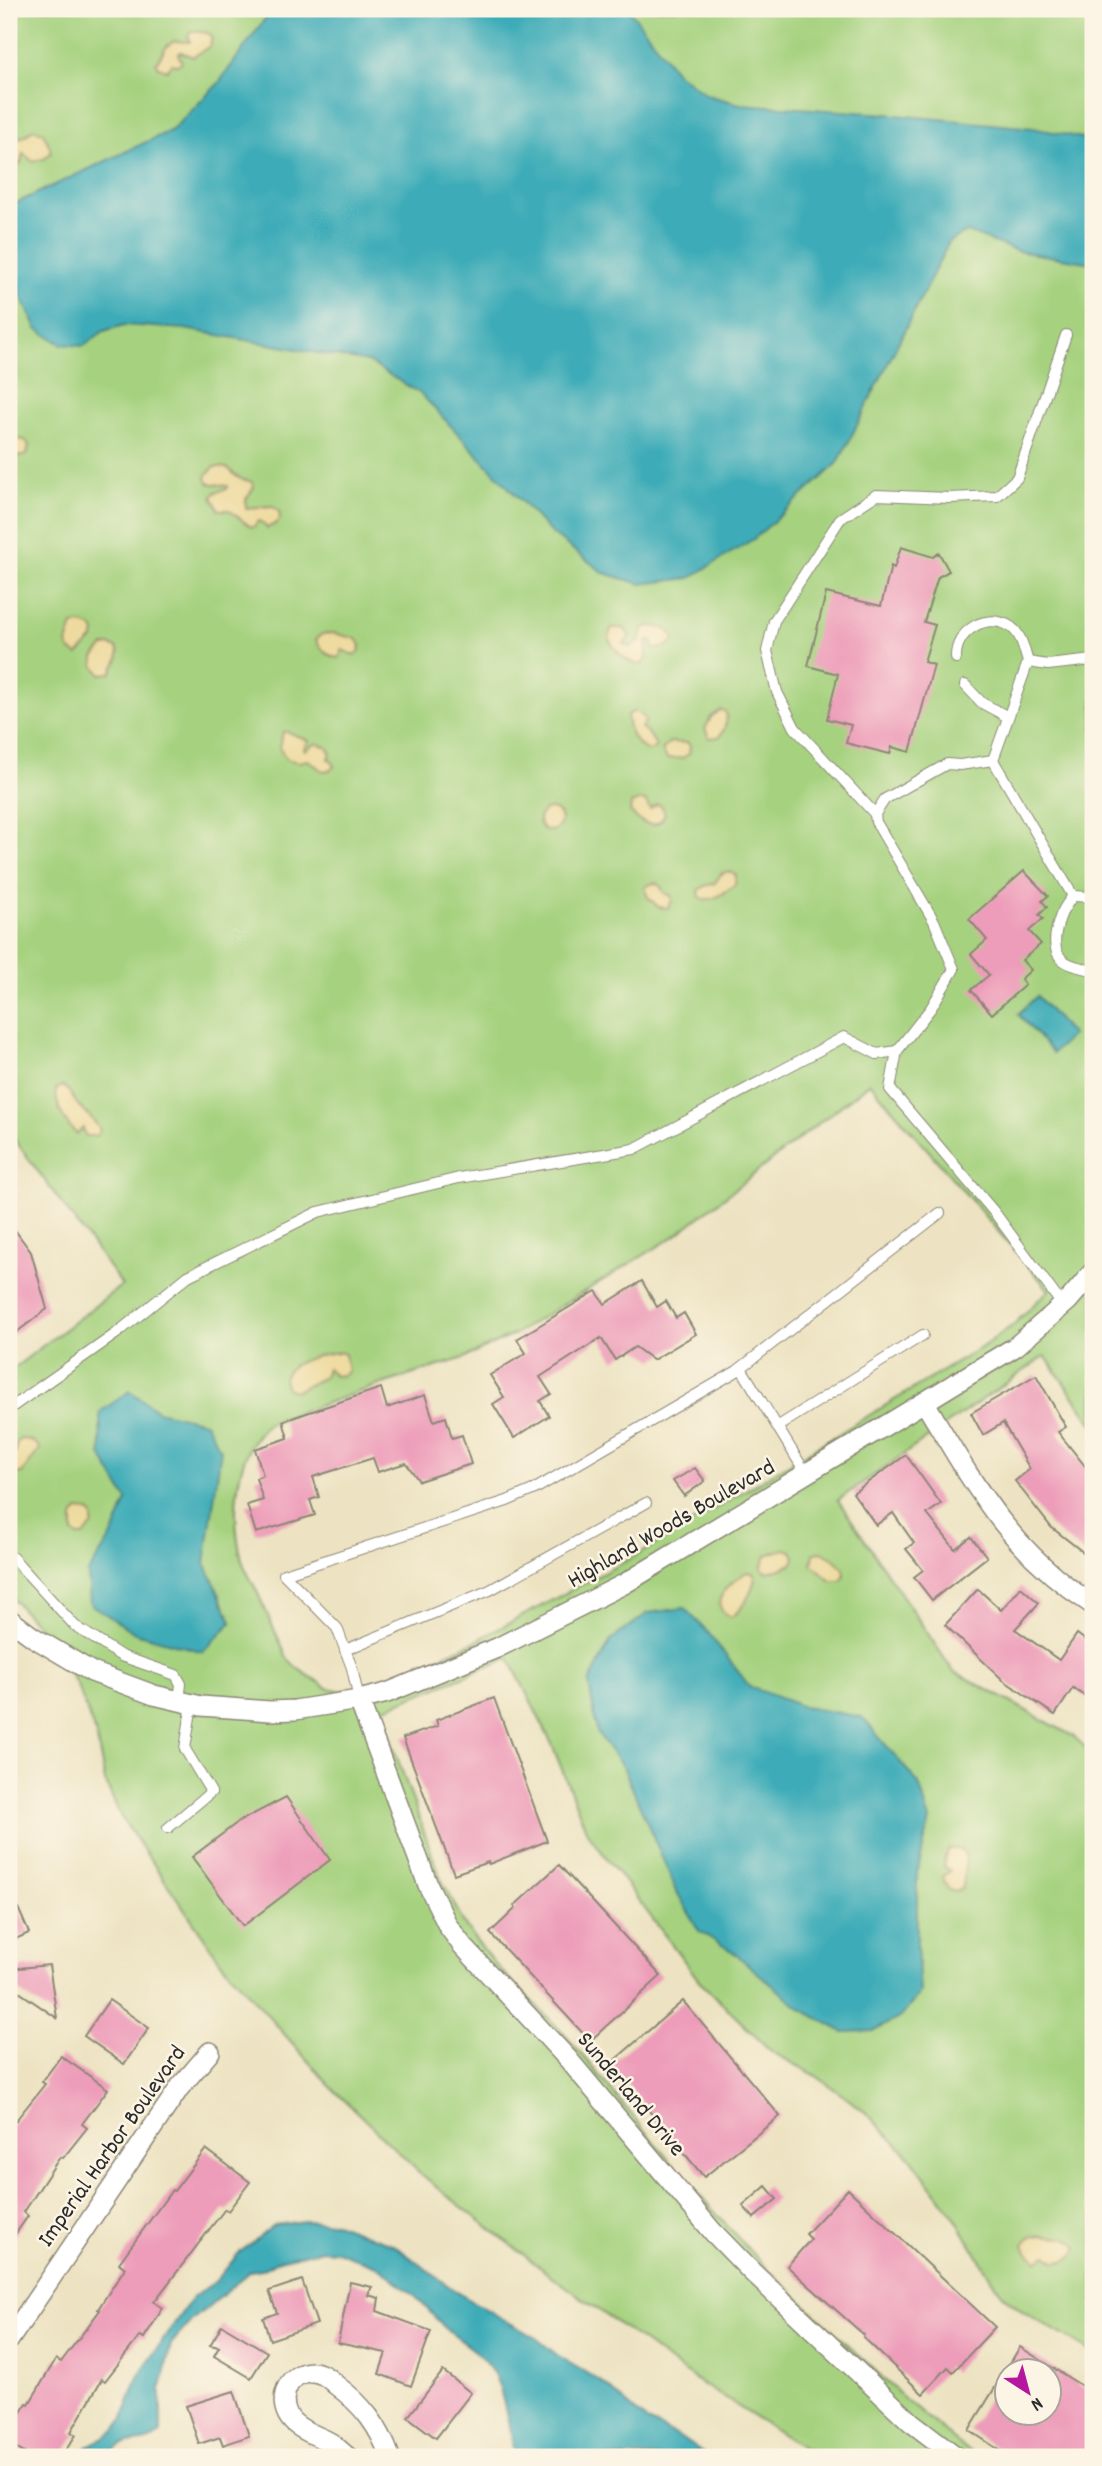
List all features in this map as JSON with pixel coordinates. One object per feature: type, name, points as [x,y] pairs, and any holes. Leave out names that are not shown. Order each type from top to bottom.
[{"type":"street","name":"Highland Woods Boulevard","points":[[185,1702],[226,1709],[295,1710],[359,1700],[410,1685],[498,1648],[624,1584],[1015,1347],[1063,1306],[1093,1272]]},
{"type":"street","points":[[925,1403],[980,1493],[1014,1538],[1054,1577],[1093,1605]]},
{"type":"street","points":[[9,1619],[33,1637],[92,1672],[153,1695],[185,1702]]},
{"type":"street","name":"Sunderland Drive","points":[[359,1700],[428,1885],[448,1926],[462,1945],[568,2059],[713,2232],[911,2422],[957,2457]]},
{"type":"street","name":"Imperial Harbor Boulevard","points":[[9,2340],[180,2087],[210,2052]]},
{"type":"street","points":[[348,2457],[332,2444],[293,2422],[284,2408],[283,2394],[290,2382],[301,2374],[313,2372],[323,2375],[358,2401],[383,2436],[390,2457]]},
{"type":"lane","points":[[1063,1306],[995,1213],[890,1089],[897,1051],[931,1008],[954,969],[934,921],[876,822],[875,814],[795,728],[777,692],[767,651],[775,621],[840,519],[876,495],[949,498],[998,496],[1017,478],[1066,335]]},
{"type":"lane","points":[[956,658],[959,640],[966,631],[976,625],[1000,622],[1012,628],[1019,636],[1028,662],[993,760],[1073,896]]},
{"type":"lane","points":[[1028,662],[1048,664],[1093,660]]},
{"type":"lane","points":[[965,685],[982,703],[1008,717]]},
{"type":"lane","points":[[875,814],[886,799],[947,764],[960,765],[993,760]]},
{"type":"lane","points":[[1073,896],[1093,897]]},
{"type":"lane","points":[[1073,896],[1060,914],[1054,945],[1058,955],[1066,963],[1093,970]]},
{"type":"lane","points":[[9,1409],[117,1333],[188,1276],[318,1212],[459,1178],[635,1149],[844,1037],[877,1054],[897,1051]]},
{"type":"lane","points":[[359,1700],[352,1668],[337,1628],[284,1573],[507,1501],[535,1489],[741,1368],[940,1213]]},
{"type":"lane","points":[[777,1427],[923,1335]]},
{"type":"lane","points":[[741,1368],[807,1475]]},
{"type":"lane","points":[[345,1650],[490,1590],[646,1503]]},
{"type":"lane","points":[[9,1556],[75,1626],[121,1656],[176,1675],[185,1702],[185,1749],[211,1792],[168,1828]]},
{"type":"green space","points":[[9,9],[1093,9],[1093,1424],[1045,1356],[838,1500],[953,1671],[1073,1736],[1093,1754],[1093,2353],[1007,2299],[995,2285],[955,2218],[910,2157],[863,2110],[815,2075],[772,2052],[701,1983],[587,1832],[551,1742],[509,1658],[380,1710],[441,1879],[467,1929],[494,1963],[566,2036],[685,2179],[757,2259],[905,2399],[964,2448],[979,2457],[818,2457],[696,2380],[546,2272],[426,2179],[330,2086],[221,1962],[121,1817],[105,1781],[96,1735],[76,1683],[42,1631],[9,1595],[9,1372],[122,1285],[9,1132]],"holes":[[[870,1083],[1049,1290],[1012,1326],[982,1347],[645,1551],[470,1644],[396,1676],[342,1691],[328,1688],[297,1668],[287,1658],[243,1564],[237,1525],[238,1487],[248,1451],[257,1435],[269,1423],[464,1358],[515,1334],[675,1236]]]},
{"type":"sand","points":[[191,31],[208,33],[212,37],[210,46],[193,57],[181,52],[178,54],[182,62],[172,64],[167,70],[158,67],[156,63],[166,47],[174,41],[190,42],[188,35]]},
{"type":"sand","points":[[33,129],[43,132],[51,153],[44,159],[32,161],[23,153],[21,163],[9,168],[9,140],[25,136]]},
{"type":"sand","points":[[9,438],[25,440],[29,445],[27,455],[19,457],[15,453],[9,456]]},
{"type":"sand","points":[[215,467],[229,469],[242,480],[252,482],[254,487],[246,499],[246,508],[272,506],[279,511],[280,518],[277,523],[267,528],[260,521],[251,527],[229,510],[219,510],[212,497],[228,486],[208,483],[208,473]]},
{"type":"sand","points":[[73,625],[91,627],[95,632],[94,638],[78,655],[69,649],[67,643]]},
{"type":"sand","points":[[648,626],[666,629],[671,633],[673,641],[663,648],[653,649],[653,642],[649,640],[647,658],[641,665],[622,656],[609,639],[611,628],[624,628],[630,636],[624,644],[630,647],[639,641],[643,629]]},
{"type":"sand","points":[[334,633],[357,639],[361,645],[359,652],[354,655],[342,650],[339,658],[325,652],[316,639],[322,634]]},
{"type":"sand","points":[[104,646],[117,648],[118,658],[111,673],[101,674],[94,666],[94,657]]},
{"type":"sand","points":[[721,710],[726,714],[725,728],[719,737],[709,738],[705,729],[711,717]]},
{"type":"sand","points":[[635,711],[644,717],[645,722],[641,728],[650,736],[656,747],[649,751],[639,745],[630,732],[627,715]]},
{"type":"sand","points":[[283,732],[309,741],[305,750],[316,743],[327,747],[331,754],[328,759],[333,761],[334,767],[324,771],[308,760],[298,762],[286,759],[279,747]]},
{"type":"sand","points":[[670,742],[688,743],[689,754],[682,758],[667,759],[662,750]]},
{"type":"sand","points":[[642,800],[650,809],[657,804],[662,806],[665,814],[662,820],[653,824],[644,823],[630,812],[631,804]]},
{"type":"sand","points":[[550,809],[560,816],[561,820],[554,830],[550,831],[540,824],[539,820],[546,810]]},
{"type":"sand","points":[[725,872],[736,875],[735,885],[714,898],[700,898],[699,890],[715,883]]},
{"type":"sand","points":[[653,883],[659,884],[665,894],[671,895],[672,901],[668,908],[658,907],[647,896],[645,887]]},
{"type":"sand","points":[[63,1086],[100,1130],[96,1136],[85,1136],[83,1128],[77,1134],[65,1120],[56,1095],[56,1089]]},
{"type":"sand","points":[[339,1352],[345,1354],[348,1371],[343,1375],[335,1376],[327,1368],[324,1377],[296,1391],[288,1389],[284,1380],[292,1367],[311,1358]]},
{"type":"sand","points":[[20,1439],[32,1441],[40,1449],[22,1473],[12,1474],[9,1487],[9,1459],[16,1452],[16,1444]]},
{"type":"sand","points":[[78,1510],[88,1511],[93,1516],[93,1524],[84,1536],[73,1533],[73,1517]]},
{"type":"sand","points":[[784,1549],[792,1551],[795,1557],[793,1563],[766,1572],[761,1568],[767,1555]]},
{"type":"sand","points":[[822,1552],[844,1569],[841,1581],[831,1581],[812,1564],[814,1553]]},
{"type":"sand","points":[[747,1572],[753,1573],[755,1578],[752,1589],[743,1605],[731,1617],[723,1612],[720,1599],[728,1586]]},
{"type":"sand","points":[[949,1849],[960,1849],[966,1856],[963,1888],[956,1891],[949,1890],[942,1877],[950,1871],[944,1867]]},
{"type":"sand","points":[[1043,2235],[1066,2238],[1074,2242],[1078,2247],[1077,2251],[1066,2260],[1054,2261],[1047,2255],[1038,2260],[1027,2252],[1024,2245],[1031,2237]]},
{"type":"water","points":[[272,9],[629,9],[677,73],[707,95],[740,104],[1033,128],[1082,138],[1093,145],[1093,263],[1017,251],[967,232],[949,242],[838,463],[755,538],[690,578],[641,584],[604,573],[551,533],[421,394],[368,362],[185,329],[124,325],[104,331],[84,346],[61,344],[37,329],[20,294],[12,238],[12,205],[172,130],[218,84]]},
{"type":"water","points":[[1037,996],[1072,1035],[1053,1053],[1018,1014]]},
{"type":"water","points":[[130,1391],[158,1411],[205,1422],[221,1450],[205,1563],[232,1622],[203,1652],[135,1633],[90,1604],[88,1573],[113,1534],[127,1500],[101,1455],[100,1412]]},
{"type":"water","points":[[684,1608],[706,1630],[750,1687],[804,1707],[862,1717],[919,1784],[930,1820],[917,1873],[920,1993],[901,2017],[874,2031],[843,2032],[801,2009],[733,1952],[699,1931],[677,1892],[624,1769],[597,1732],[589,1683],[611,1640],[648,1613]]},
{"type":"water","points":[[305,2221],[335,2223],[394,2245],[458,2293],[536,2338],[561,2358],[600,2381],[648,2422],[678,2436],[708,2457],[514,2457],[500,2388],[494,2374],[474,2350],[448,2331],[416,2297],[379,2267],[337,2251],[322,2250],[279,2260],[265,2268],[251,2271],[192,2320],[171,2344],[161,2388],[161,2433],[153,2438],[120,2446],[107,2457],[75,2457],[116,2430],[139,2375],[192,2298],[217,2280],[238,2254],[274,2225]]},
{"type":"building","points":[[901,547],[933,557],[939,553],[949,571],[938,577],[924,622],[935,625],[924,662],[934,665],[910,752],[892,747],[890,754],[846,743],[851,725],[827,719],[838,674],[808,666],[826,593],[881,606],[891,566],[894,568]]},
{"type":"building","points":[[1024,871],[1048,896],[1042,901],[1047,907],[1039,915],[1043,919],[1029,931],[1041,944],[1022,960],[1031,970],[1021,979],[1025,985],[992,1014],[971,990],[989,975],[971,954],[987,940],[969,919]]},
{"type":"building","points":[[9,1222],[31,1252],[47,1309],[9,1338]]},
{"type":"building","points":[[642,1281],[657,1307],[666,1301],[676,1318],[684,1313],[696,1334],[653,1360],[635,1347],[615,1360],[601,1338],[540,1377],[551,1394],[540,1401],[549,1416],[514,1438],[493,1404],[504,1397],[490,1375],[526,1353],[517,1339],[596,1291],[605,1304]]},
{"type":"building","points":[[1036,1375],[1066,1427],[1058,1432],[1093,1476],[1093,1560],[1051,1527],[1015,1481],[1030,1469],[1003,1423],[983,1435],[971,1413]]},
{"type":"building","points":[[381,1388],[387,1408],[425,1395],[434,1421],[446,1417],[452,1438],[462,1435],[471,1464],[419,1481],[406,1463],[378,1472],[373,1458],[313,1477],[319,1497],[310,1500],[315,1515],[256,1533],[247,1505],[263,1500],[256,1478],[263,1475],[255,1449],[288,1438],[283,1421]]},
{"type":"building","points":[[906,1455],[941,1504],[927,1514],[955,1549],[971,1537],[987,1557],[932,1600],[914,1577],[923,1570],[906,1549],[914,1543],[893,1513],[876,1525],[853,1493]]},
{"type":"building","points":[[695,1468],[705,1481],[684,1496],[673,1481]]},
{"type":"building","points":[[1021,1587],[1039,1603],[1015,1629],[1059,1660],[1077,1634],[1093,1646],[1093,1702],[1073,1688],[1055,1715],[1003,1680],[945,1625],[978,1589],[1001,1610]]},
{"type":"building","points":[[494,1698],[547,1841],[489,1864],[488,1862],[454,1874],[403,1738],[438,1726],[436,1720]]},
{"type":"building","points":[[286,1797],[330,1860],[243,1926],[192,1857],[238,1822]]},
{"type":"building","points":[[559,1865],[661,1976],[590,2041],[490,1933],[516,1908],[514,1906]]},
{"type":"building","points":[[9,1887],[29,1933],[9,1942]]},
{"type":"building","points":[[49,1965],[57,2018],[9,1985],[9,1969]]},
{"type":"building","points":[[109,2000],[149,2028],[124,2064],[84,2036]]},
{"type":"building","points":[[683,2001],[780,2116],[704,2177],[610,2064]]},
{"type":"building","points":[[61,2056],[108,2089],[82,2124],[87,2128],[63,2158],[60,2157],[24,2212],[28,2216],[9,2243],[9,2129],[45,2084],[42,2082]]},
{"type":"building","points":[[206,2149],[250,2182],[228,2211],[225,2209],[154,2302],[163,2308],[144,2338],[140,2336],[105,2381],[102,2379],[71,2432],[76,2435],[61,2457],[30,2457],[9,2443],[9,2430],[27,2403],[29,2404],[56,2359],[61,2362],[100,2310],[98,2309],[125,2268],[119,2263],[172,2190],[174,2191]]},
{"type":"building","points":[[766,2186],[777,2199],[754,2218],[743,2206]]},
{"type":"building","points":[[848,2189],[995,2327],[953,2372],[948,2367],[923,2394],[863,2337],[864,2335],[787,2266],[811,2239],[806,2234]]},
{"type":"building","points":[[302,2280],[317,2324],[270,2340],[263,2318],[277,2313],[269,2291]]},
{"type":"building","points":[[350,2282],[372,2287],[368,2295],[379,2298],[377,2311],[431,2331],[411,2386],[379,2374],[386,2353],[338,2343]]},
{"type":"building","points":[[222,2325],[267,2352],[251,2378],[214,2356],[219,2347],[210,2345]]},
{"type":"building","points":[[1020,2347],[1037,2358],[1013,2358]]},
{"type":"building","points":[[443,2371],[471,2393],[436,2438],[408,2417]]},
{"type":"building","points":[[1064,2375],[1093,2393],[1093,2457],[1010,2457],[969,2430],[993,2391],[993,2428],[1064,2428]]},
{"type":"building","points":[[234,2391],[249,2436],[223,2445],[220,2437],[199,2444],[186,2406]]}]
